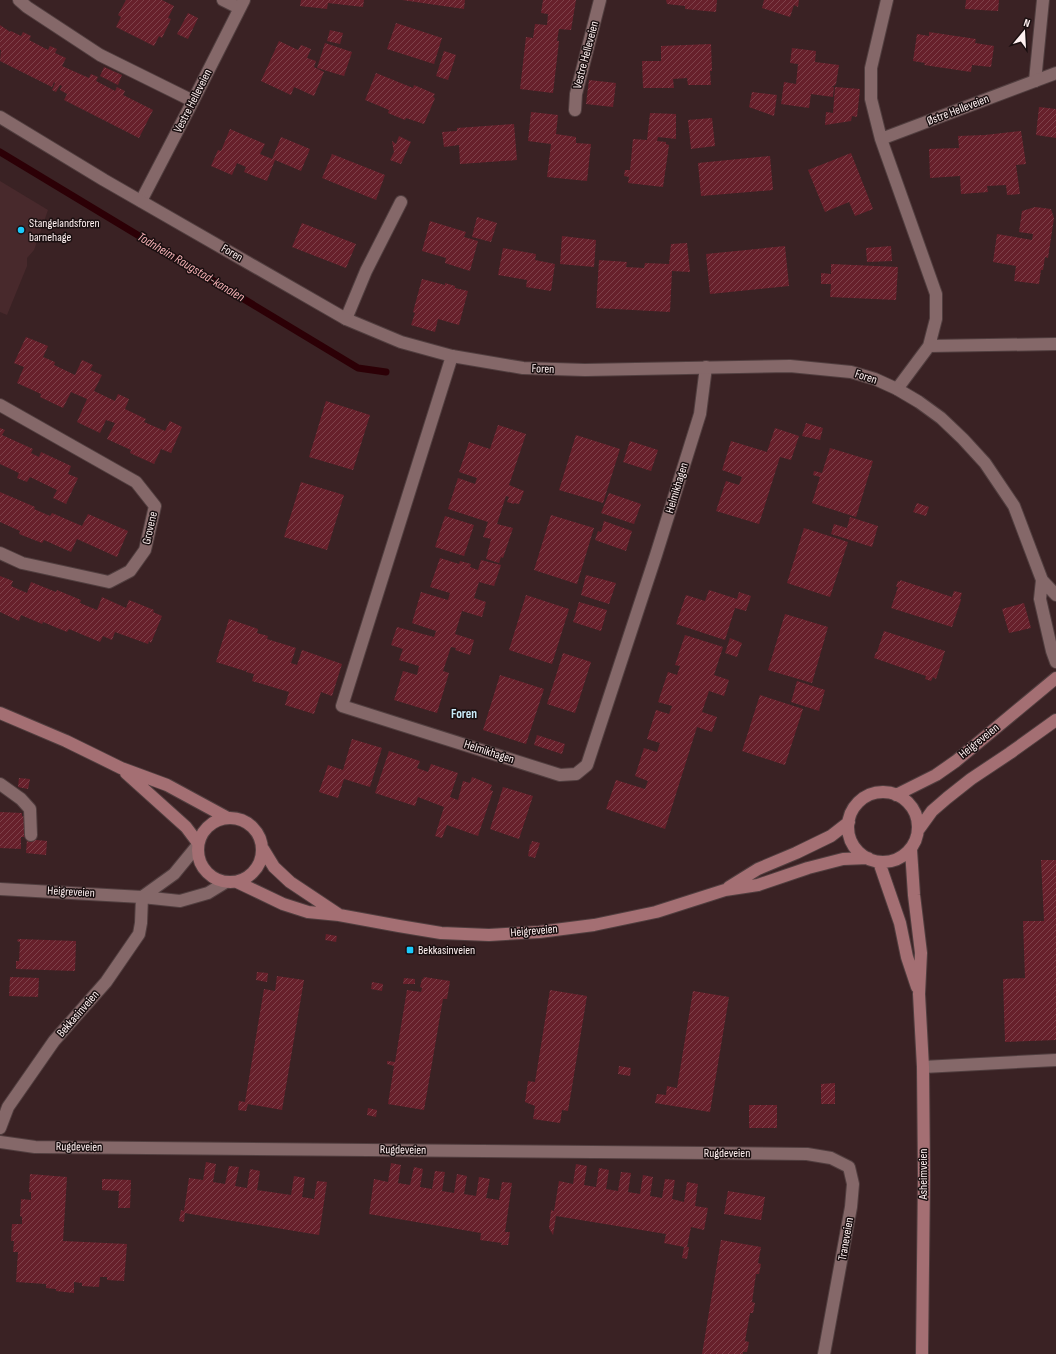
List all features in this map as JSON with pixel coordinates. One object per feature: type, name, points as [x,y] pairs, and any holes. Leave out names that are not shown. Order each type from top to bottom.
[{"type":"main road","name":"Heigreveien","points":[[896,794],[936,775],[946,768],[1056,678]]},
{"type":"main road","name":"Heigreveien","points":[[0,713],[66,741],[121,768],[167,785],[226,817],[244,820],[257,832],[261,840],[262,849],[274,867],[290,882],[339,915]]},
{"type":"main road","points":[[919,829],[913,808],[906,800],[896,794],[881,792],[866,797],[858,803],[852,812],[848,832],[858,852],[873,860],[891,861],[902,857],[910,850],[919,829],[932,811],[971,779],[1004,758],[1056,720]]},
{"type":"main road","name":"Heigreveien","points":[[121,768],[186,827],[198,844],[200,863],[210,876],[231,882],[308,912],[339,915],[385,924],[441,932],[489,935],[539,932],[594,925],[656,912],[725,890],[758,885],[808,868],[843,859],[873,860]]},
{"type":"main road","points":[[198,844],[202,833],[208,826],[216,820],[226,817]]},
{"type":"main road","name":"Heigreveien","points":[[725,890],[758,869],[831,836],[849,822]]},
{"type":"main road","points":[[231,882],[249,876],[258,866],[262,849]]},
{"type":"main road","name":"Asheimveien","points":[[910,850],[921,953],[919,994],[923,1067],[924,1177],[922,1354]]},
{"type":"main road","name":"Asheimveien","points":[[873,860],[900,923],[907,957],[919,994]]},
{"type":"street","points":[[19,0],[27,7],[100,55],[193,101]]},
{"type":"street","points":[[223,0],[242,4]]},
{"type":"street","name":"Vestre Helleveien","points":[[575,110],[576,94],[600,0]]},
{"type":"street","points":[[887,0],[871,68],[871,99],[882,139],[936,294],[936,319],[929,346],[897,389]]},
{"type":"street","points":[[1035,81],[1043,0]]},
{"type":"street","name":"Vestre Helleveien","points":[[141,201],[242,4]]},
{"type":"street","name":"Østre Helleveien","points":[[882,139],[1056,73]]},
{"type":"street","name":"Foren","points":[[0,117],[141,201],[346,319],[401,342],[452,356],[523,368],[585,370],[790,366],[830,369],[875,378],[919,402],[941,418],[985,463],[1014,506],[1042,580],[1056,595]]},
{"type":"street","points":[[346,319],[366,271],[401,202]]},
{"type":"street","points":[[929,346],[1056,344]]},
{"type":"street","name":"Helmikhagen","points":[[452,356],[342,706],[560,775],[576,774],[587,765],[656,555],[700,414],[706,367]]},
{"type":"street","name":"Grovene","points":[[0,405],[136,482],[155,506],[145,550],[130,571],[109,582],[22,563],[0,553]]},
{"type":"street","name":"Foren","points":[[1042,580],[1040,599],[1056,662]]},
{"type":"street","points":[[0,784],[22,799],[30,809],[31,835]]},
{"type":"street","points":[[142,897],[174,874],[198,844]]},
{"type":"street","name":"Heigreveien","points":[[0,889],[142,897],[180,901],[208,893],[231,882]]},
{"type":"street","name":"Bekkasinveien","points":[[0,1128],[8,1107],[54,1041],[106,982],[139,934],[142,897]]},
{"type":"street","points":[[923,1067],[1056,1060]]},
{"type":"street","name":"Rugdeveien","points":[[0,1142],[35,1147],[807,1154]]},
{"type":"street","name":"Traneveien","points":[[807,1154],[831,1158],[849,1167],[853,1184],[852,1207],[824,1354]]},
{"type":"shaded area","name":"Stangelandsforen barnehage","points":[[0,181],[48,210],[34,250],[27,258],[27,266],[7,315],[0,312]]},
{"type":"building","points":[[126,0],[162,0],[174,6],[168,18],[171,19],[162,38],[159,36],[154,46],[116,27],[121,17],[118,15]]},
{"type":"building","points":[[301,0],[364,0],[363,7],[328,3],[327,9],[300,6]]},
{"type":"building","points":[[402,0],[465,0],[464,9]]},
{"type":"building","points":[[543,0],[576,0],[571,30],[559,29],[553,93],[520,89],[526,37],[533,38],[535,24],[547,25],[548,14],[541,13]]},
{"type":"building","points":[[666,0],[717,0],[716,12],[685,9],[685,6],[667,4]]},
{"type":"building","points":[[764,0],[799,0],[798,7],[794,5],[790,17],[762,8]]},
{"type":"building","points":[[966,0],[999,0],[998,11],[965,9]]},
{"type":"building","points":[[188,13],[198,18],[188,39],[177,34]]},
{"type":"building","points":[[396,23],[442,38],[434,64],[387,49]]},
{"type":"building","points":[[0,25],[10,32],[11,31],[21,36],[23,32],[31,36],[29,40],[48,50],[50,46],[57,49],[55,53],[66,58],[62,66],[89,78],[91,74],[98,77],[96,81],[115,91],[117,87],[125,91],[123,95],[153,110],[139,138],[64,100],[67,94],[60,90],[62,86],[60,85],[56,92],[52,90],[55,83],[54,82],[52,87],[0,61]]},
{"type":"building","points":[[330,30],[343,33],[340,44],[327,41]]},
{"type":"building","points":[[929,32],[976,39],[975,43],[994,46],[991,67],[972,65],[971,72],[924,65],[925,63],[913,61],[917,34],[929,36]]},
{"type":"building","points":[[279,41],[298,50],[301,45],[311,49],[307,58],[316,61],[314,67],[324,72],[314,96],[294,87],[291,95],[261,81]]},
{"type":"building","points":[[325,43],[352,52],[344,76],[317,68]]},
{"type":"building","points":[[711,44],[711,85],[688,85],[687,78],[673,79],[674,88],[643,88],[642,61],[661,61],[661,46]]},
{"type":"building","points":[[792,48],[816,51],[815,62],[839,65],[836,84],[831,87],[834,87],[833,97],[811,94],[809,108],[781,104],[784,82],[796,84],[798,64],[790,63]]},
{"type":"building","points":[[444,51],[456,55],[448,80],[436,76]]},
{"type":"building","points":[[104,67],[122,75],[118,85],[100,76]]},
{"type":"building","points":[[376,73],[413,88],[414,85],[435,94],[433,97],[435,98],[424,124],[406,118],[405,120],[388,113],[389,110],[365,100]]},
{"type":"building","points":[[589,80],[616,83],[613,107],[586,104]]},
{"type":"building","points":[[835,87],[860,89],[857,117],[852,116],[851,121],[825,125],[826,112],[833,113]]},
{"type":"building","points":[[752,92],[777,95],[774,116],[749,107]]},
{"type":"building","points":[[1039,107],[1056,109],[1056,138],[1036,135]]},
{"type":"building","points":[[531,112],[558,115],[556,134],[576,137],[576,143],[591,144],[587,181],[547,177],[551,144],[528,141]]},
{"type":"building","points":[[650,113],[676,114],[676,139],[658,137],[657,141],[666,142],[666,144],[669,145],[663,187],[628,183],[629,177],[624,176],[625,170],[630,170],[633,139],[647,140]]},
{"type":"building","points":[[712,118],[715,146],[691,149],[688,120]]},
{"type":"building","points":[[514,124],[517,160],[460,164],[459,145],[444,147],[442,132],[457,131],[457,128]]},
{"type":"building","points":[[230,129],[265,144],[260,154],[272,159],[281,137],[310,149],[301,171],[275,160],[267,181],[244,172],[246,167],[237,163],[232,175],[211,166],[218,150],[221,151]]},
{"type":"building","points":[[1021,131],[1026,164],[1016,165],[1020,194],[1007,195],[1006,185],[987,186],[988,192],[961,194],[960,176],[930,178],[929,149],[959,148],[958,136]]},
{"type":"building","points":[[399,136],[411,142],[401,164],[390,160],[394,152],[392,141],[396,144]]},
{"type":"building","points":[[851,153],[873,209],[855,216],[849,202],[825,212],[808,170]]},
{"type":"building","points":[[332,154],[385,175],[376,200],[322,178]]},
{"type":"building","points":[[770,156],[773,190],[701,196],[698,163]]},
{"type":"building","points":[[1035,207],[1051,209],[1054,218],[1048,258],[1045,257],[1039,284],[1014,281],[1016,266],[993,262],[997,234],[1032,240],[1033,234],[1019,232],[1022,211]]},
{"type":"building","points":[[477,217],[497,223],[491,242],[472,237]]},
{"type":"building","points":[[430,221],[466,232],[464,237],[478,241],[470,271],[445,263],[446,258],[422,251]]},
{"type":"building","points":[[302,223],[356,244],[346,268],[292,247]]},
{"type":"building","points":[[562,236],[596,240],[594,267],[560,264]]},
{"type":"building","points":[[687,243],[690,272],[672,271],[670,312],[596,308],[599,260],[627,262],[626,267],[644,268],[645,263],[669,264],[671,244]]},
{"type":"building","points":[[785,246],[789,286],[710,294],[706,254]]},
{"type":"building","points":[[891,246],[892,261],[867,262],[866,248]]},
{"type":"building","points":[[503,248],[536,254],[535,260],[555,264],[551,291],[526,287],[527,280],[498,275]]},
{"type":"building","points":[[831,264],[898,267],[896,300],[830,297],[831,284],[821,284],[821,273],[831,274]]},
{"type":"building","points":[[422,279],[445,285],[445,283],[455,286],[455,288],[468,291],[459,325],[438,319],[435,332],[411,325]]},
{"type":"building","points":[[26,337],[48,346],[43,357],[55,362],[54,365],[75,375],[82,360],[93,365],[90,370],[102,375],[94,391],[115,401],[118,394],[129,399],[125,409],[146,419],[144,422],[165,431],[170,421],[182,427],[171,453],[161,449],[154,464],[130,453],[131,450],[107,439],[115,423],[106,420],[100,433],[77,422],[87,399],[71,392],[63,408],[40,397],[41,394],[17,383],[24,367],[14,363]]},
{"type":"building","points":[[326,401],[370,415],[353,470],[309,457]]},
{"type":"building","points":[[806,423],[823,428],[820,440],[802,436]]},
{"type":"building","points":[[498,425],[526,434],[509,485],[524,491],[519,504],[507,502],[509,497],[506,496],[497,524],[513,528],[503,558],[501,557],[499,563],[486,559],[491,539],[483,537],[488,522],[448,509],[458,478],[475,484],[477,478],[459,472],[469,442],[490,449]]},
{"type":"building","points":[[0,428],[5,430],[2,435],[33,449],[31,453],[39,457],[41,452],[71,466],[68,474],[78,478],[66,504],[53,498],[57,490],[30,477],[27,482],[17,478],[19,473],[0,464]]},
{"type":"building","points":[[775,428],[799,436],[791,460],[780,457],[759,524],[716,511],[726,481],[739,485],[742,477],[722,470],[731,441],[767,452]]},
{"type":"building","points":[[576,435],[620,449],[603,503],[559,490]]},
{"type":"building","points":[[630,441],[658,450],[651,471],[623,462]]},
{"type":"building","points":[[830,448],[873,461],[856,517],[812,503],[820,477],[813,475],[814,471],[822,473]]},
{"type":"building","points":[[301,482],[344,495],[327,550],[284,537]]},
{"type":"building","points":[[0,492],[35,507],[34,509],[50,516],[52,513],[82,526],[88,514],[128,531],[117,557],[77,539],[71,552],[44,540],[42,543],[19,534],[20,531],[0,522]]},
{"type":"building","points":[[609,493],[641,504],[634,524],[601,513]]},
{"type":"building","points":[[917,503],[929,507],[926,516],[913,512]]},
{"type":"building","points":[[551,515],[594,528],[577,584],[534,570]]},
{"type":"building","points":[[445,516],[474,525],[464,556],[435,547]]},
{"type":"building","points":[[850,517],[878,526],[872,547],[831,534],[834,524],[847,528]]},
{"type":"building","points":[[604,521],[632,531],[626,551],[595,540],[598,531],[601,532]]},
{"type":"building","points":[[804,528],[848,542],[830,597],[787,583]]},
{"type":"building","points":[[440,558],[459,564],[460,561],[471,564],[470,567],[478,570],[481,560],[501,565],[494,586],[479,582],[474,598],[486,602],[482,617],[462,611],[455,634],[474,640],[470,655],[455,650],[456,648],[451,647],[443,671],[449,673],[437,713],[394,700],[403,671],[417,675],[419,666],[399,660],[403,649],[391,645],[397,627],[434,637],[436,631],[412,623],[421,592],[448,600],[450,593],[430,587]]},
{"type":"building","points":[[586,575],[616,583],[609,604],[581,595]]},
{"type":"building","points":[[0,576],[13,581],[11,586],[27,593],[31,582],[56,592],[57,590],[81,600],[80,603],[97,610],[102,597],[126,608],[129,600],[154,610],[153,612],[162,616],[151,643],[149,641],[148,644],[115,632],[112,640],[103,636],[100,642],[69,629],[67,632],[21,615],[19,621],[0,612]]},
{"type":"building","points":[[900,580],[952,597],[954,591],[962,593],[952,627],[891,608],[898,587],[896,587],[898,581],[900,582]]},
{"type":"building","points":[[709,590],[737,599],[739,592],[751,596],[746,611],[735,608],[725,640],[676,624],[686,595],[705,601]]},
{"type":"building","points":[[526,595],[569,609],[552,664],[509,650]]},
{"type":"building","points":[[579,602],[607,610],[601,631],[573,622]]},
{"type":"building","points":[[1024,603],[1031,628],[1009,633],[1002,609]]},
{"type":"building","points":[[785,614],[828,627],[812,683],[768,670]]},
{"type":"building","points":[[229,619],[258,629],[257,633],[268,636],[267,639],[296,648],[291,663],[297,665],[302,650],[342,664],[332,696],[321,692],[314,714],[285,705],[289,692],[252,681],[254,674],[246,672],[247,670],[245,671],[216,662]]},
{"type":"building","points":[[884,631],[945,651],[936,679],[933,677],[931,681],[925,679],[926,676],[874,658]]},
{"type":"building","points":[[685,635],[723,647],[714,675],[729,680],[724,696],[709,691],[702,712],[717,717],[712,732],[697,727],[665,829],[606,809],[616,780],[645,789],[648,781],[635,776],[644,748],[657,752],[660,743],[647,739],[656,710],[669,714],[672,706],[658,702],[668,672],[677,675],[680,666],[675,665]]},
{"type":"building","points":[[730,638],[742,643],[737,657],[725,653]]},
{"type":"building","points":[[563,653],[591,662],[575,713],[547,704]]},
{"type":"building","points":[[500,675],[544,689],[526,744],[483,730]]},
{"type":"building","points":[[797,681],[825,690],[819,711],[791,702]]},
{"type":"building","points":[[760,695],[803,709],[785,765],[742,751]]},
{"type":"building","points":[[537,735],[565,744],[562,754],[534,745]]},
{"type":"building","points":[[352,739],[382,748],[370,787],[344,779],[338,798],[319,792],[328,765],[343,770]]},
{"type":"building","points":[[389,751],[420,761],[417,768],[428,772],[431,764],[458,773],[450,797],[458,800],[463,781],[470,783],[472,777],[492,785],[490,790],[493,791],[478,836],[447,825],[442,838],[435,836],[444,807],[418,797],[415,806],[375,793]]},
{"type":"building","points":[[19,778],[30,779],[28,789],[18,787]]},
{"type":"building","points":[[503,787],[533,796],[519,839],[490,829]]},
{"type":"building","points":[[0,812],[22,813],[22,816],[27,816],[26,837],[21,837],[21,849],[0,848]]},
{"type":"building","points":[[27,839],[47,841],[46,855],[26,853]]},
{"type":"building","points":[[532,841],[540,843],[535,858],[528,856]]},
{"type":"building","points":[[1041,860],[1056,860],[1056,1040],[1005,1042],[1003,979],[1025,978],[1023,921],[1044,921]]},
{"type":"building","points":[[326,934],[337,936],[336,942],[325,940]]},
{"type":"building","points":[[18,939],[76,941],[75,971],[16,969],[16,961],[19,961],[20,942],[17,941]]},
{"type":"building","points":[[257,972],[268,973],[267,982],[256,980]]},
{"type":"building","points":[[277,976],[304,980],[282,1110],[248,1104],[246,1111],[238,1110],[239,1101],[245,1102],[264,989],[275,991]]},
{"type":"building","points":[[10,977],[39,978],[38,997],[9,996]]},
{"type":"building","points":[[424,977],[450,981],[447,999],[443,999],[424,1110],[388,1104],[394,1066],[387,1064],[387,1061],[395,1062],[407,990],[421,992],[422,988],[420,987]]},
{"type":"building","points":[[404,978],[415,979],[415,984],[403,984]]},
{"type":"building","points":[[372,982],[383,984],[382,991],[371,989]]},
{"type":"building","points":[[550,990],[587,996],[568,1111],[562,1110],[560,1123],[533,1119],[535,1106],[525,1102],[528,1081],[535,1082]]},
{"type":"building","points":[[693,991],[729,997],[710,1112],[655,1103],[657,1094],[666,1095],[667,1086],[677,1088]]},
{"type":"building","points":[[619,1066],[631,1068],[630,1076],[618,1074]]},
{"type":"building","points":[[835,1083],[835,1104],[821,1104],[821,1084]]},
{"type":"building","points":[[749,1105],[777,1105],[777,1128],[749,1128]]},
{"type":"building","points":[[368,1108],[377,1110],[376,1117],[367,1115]]},
{"type":"building","points":[[206,1162],[216,1164],[213,1182],[225,1184],[229,1166],[239,1167],[235,1186],[247,1188],[250,1169],[260,1171],[257,1190],[291,1195],[294,1176],[305,1178],[302,1197],[314,1199],[317,1181],[327,1182],[319,1235],[185,1213],[184,1222],[179,1221],[181,1210],[184,1211],[189,1178],[203,1180]]},
{"type":"building","points":[[391,1163],[401,1165],[398,1183],[410,1185],[414,1167],[423,1169],[420,1187],[432,1189],[435,1171],[445,1172],[442,1191],[454,1193],[457,1174],[467,1176],[464,1194],[476,1196],[479,1177],[490,1179],[486,1198],[499,1200],[502,1182],[512,1183],[505,1232],[510,1232],[508,1245],[501,1245],[502,1243],[480,1240],[481,1233],[369,1214],[374,1179],[388,1182]]},
{"type":"building","points":[[576,1164],[587,1166],[584,1185],[596,1187],[599,1168],[609,1170],[606,1189],[618,1191],[621,1172],[631,1173],[628,1192],[640,1194],[643,1175],[653,1177],[650,1196],[662,1198],[665,1179],[675,1180],[672,1199],[684,1202],[687,1182],[698,1184],[695,1206],[708,1208],[704,1230],[691,1227],[687,1247],[689,1247],[687,1259],[682,1258],[684,1247],[664,1243],[666,1234],[556,1216],[553,1235],[549,1228],[551,1210],[554,1211],[559,1181],[573,1184]]},
{"type":"building","points":[[30,1174],[67,1177],[63,1241],[127,1244],[124,1281],[107,1280],[107,1277],[100,1277],[99,1287],[82,1286],[82,1283],[74,1282],[74,1293],[46,1288],[46,1284],[16,1282],[18,1252],[13,1252],[14,1241],[11,1241],[12,1224],[22,1224],[22,1217],[20,1216],[21,1199],[31,1200],[31,1192],[29,1192]]},
{"type":"building","points":[[102,1179],[131,1180],[130,1208],[118,1208],[119,1191],[102,1190]]},
{"type":"building","points":[[728,1191],[765,1197],[761,1220],[724,1214]]},
{"type":"building","points":[[721,1240],[761,1247],[758,1263],[761,1264],[759,1274],[756,1274],[752,1302],[755,1303],[753,1313],[750,1313],[745,1341],[749,1342],[747,1352],[743,1352],[743,1354],[702,1354]]},
{"type":"waterway","name":"Todnheim Raugstad-kanalen","points":[[0,152],[358,368],[386,372]]},
{"type":"place","name":"Stangelandsforen barnehage","points":[[21,230]]},
{"type":"place","name":"Bekkasinveien","points":[[410,950]]},
{"type":"district","name":"Foren","points":[[464,714]]}]
